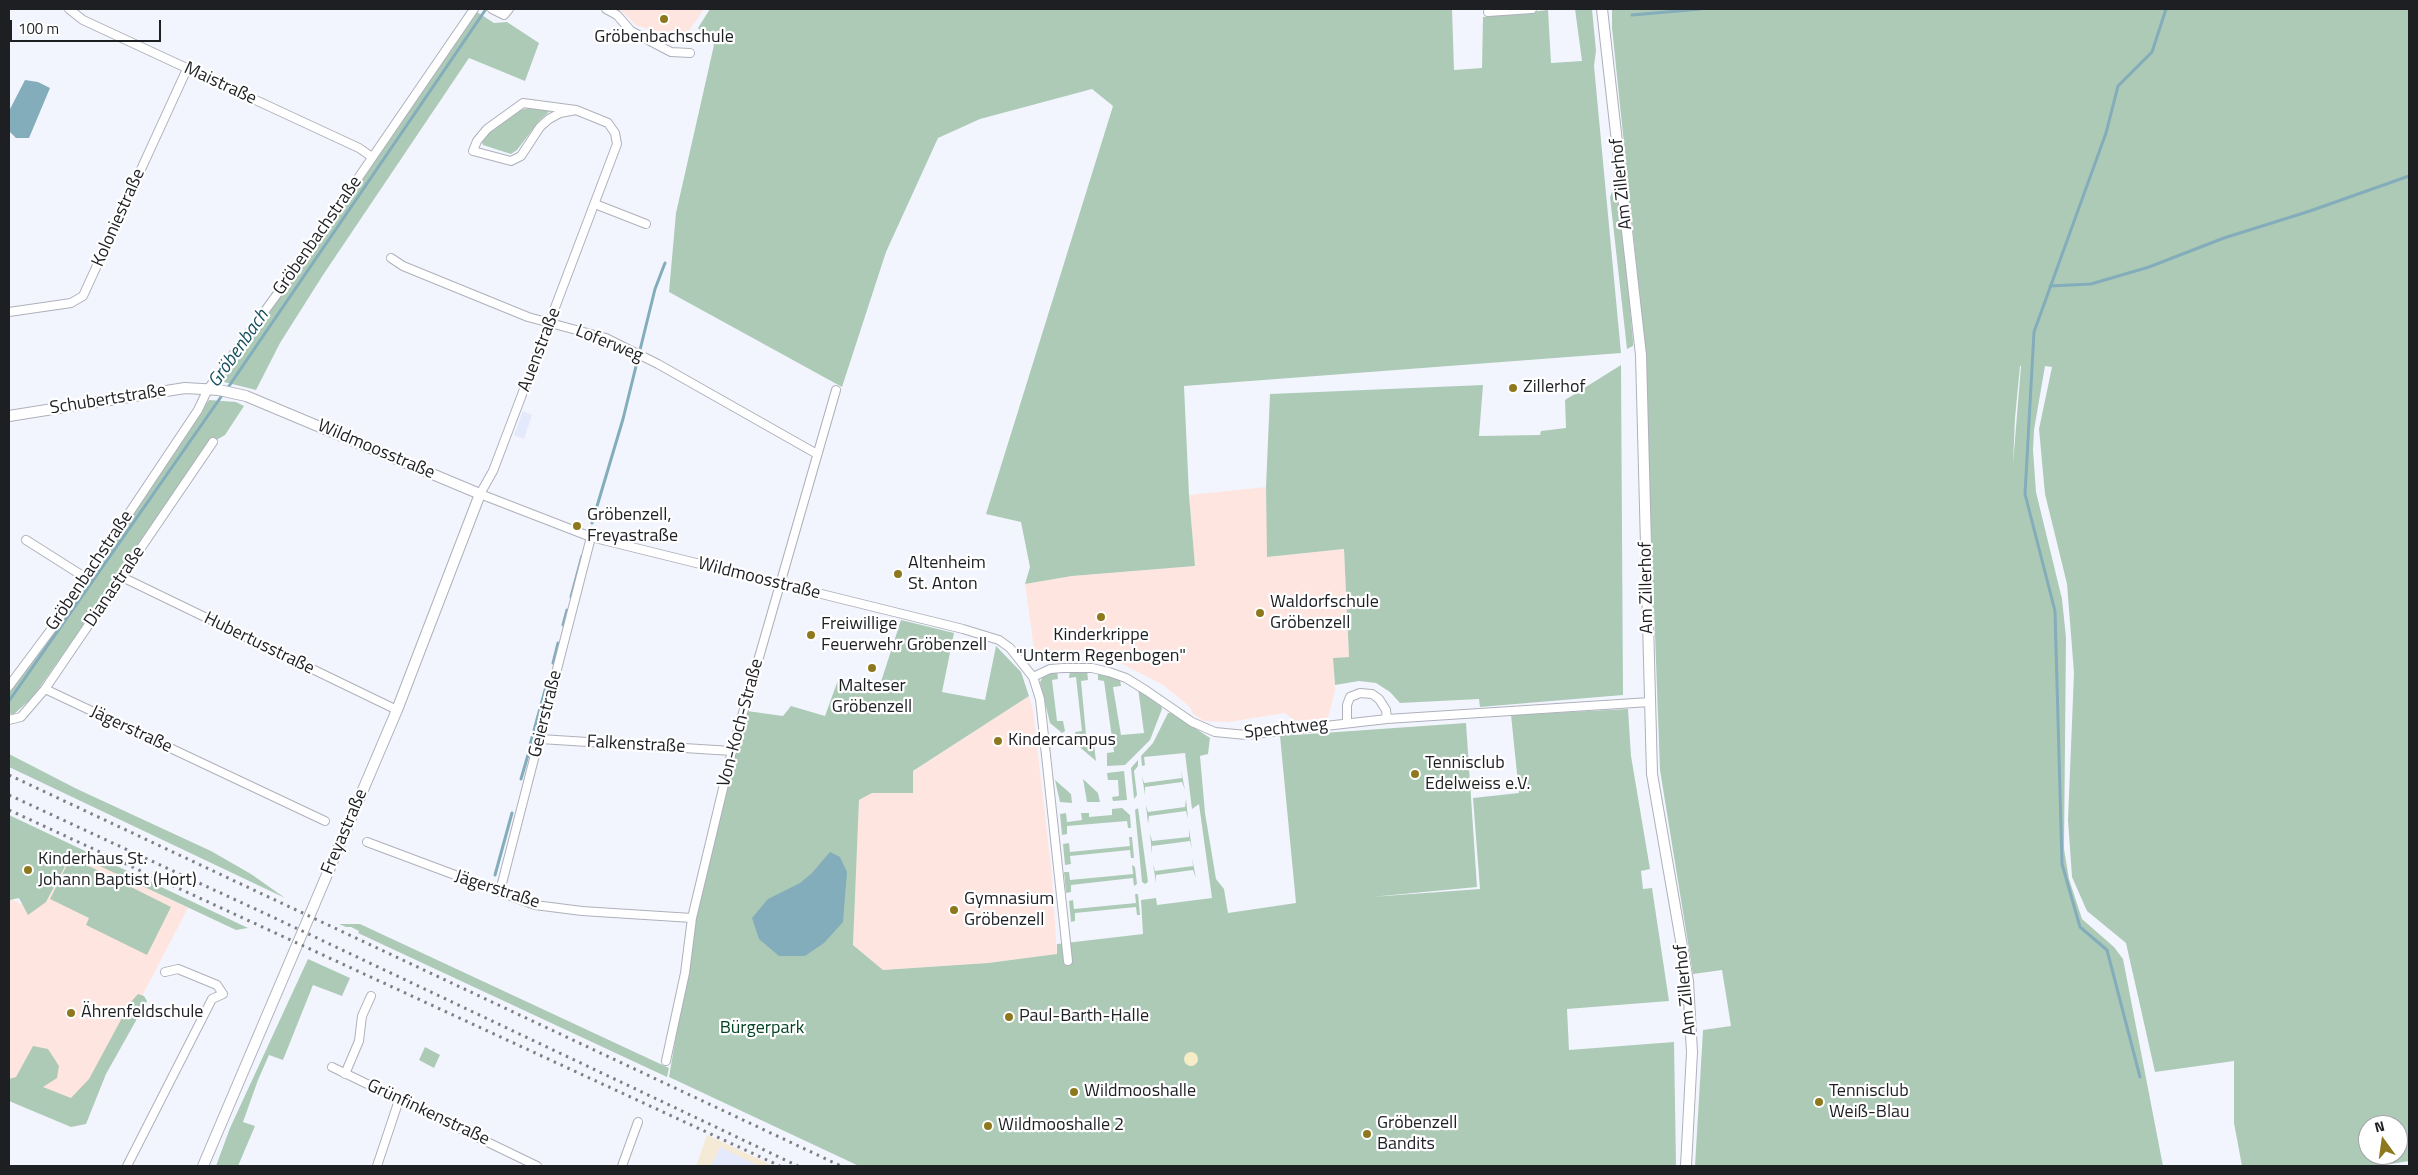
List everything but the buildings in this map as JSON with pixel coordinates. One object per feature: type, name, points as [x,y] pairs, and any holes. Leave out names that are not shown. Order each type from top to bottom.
[{"type":"street","name":"Maistraße","points":[[69,9],[83,20],[358,148],[372,157]]},
{"type":"street","name":"Gröbenbachstraße","points":[[9,686],[53,627],[86,578],[198,410],[208,389],[302,260],[474,9]]},
{"type":"street","points":[[494,10],[504,15],[509,9]]},
{"type":"street","points":[[606,9],[617,15],[631,31],[671,52],[690,54]]},
{"type":"street","points":[[1488,12],[1532,9]]},
{"type":"street","name":"Am Zillerhof","points":[[1602,9],[1642,355],[1652,774],[1688,982],[1692,1072],[1686,1166]]},
{"type":"street","name":"Koloniestraße","points":[[9,312],[70,303],[83,296],[187,69]]},
{"type":"street","name":"Auenstraße","points":[[480,494],[489,480],[617,144],[615,133],[608,123],[576,110],[523,102],[488,129],[477,141],[473,151],[511,161],[522,156],[540,127],[549,119],[560,113],[576,110]]},
{"type":"street","points":[[595,204],[646,224]]},
{"type":"street","name":"Loferweg","points":[[391,258],[403,266],[520,314],[606,338],[658,364],[817,454]]},
{"type":"street","name":"Schubertstraße","points":[[9,416],[185,388],[208,389]]},
{"type":"street","name":"Wildmoosstraße","points":[[208,389],[234,393],[590,537],[924,618],[999,640],[1010,648],[1033,677],[1040,699],[1068,960]]},
{"type":"street","name":"Von-Koch-Straße","points":[[666,1061],[685,973],[692,918],[732,751],[836,390]]},
{"type":"street","name":"Dianastraße","points":[[9,720],[21,716],[45,689],[213,442]]},
{"type":"street","name":"Freyastraße","points":[[203,1166],[397,710],[480,494]]},
{"type":"street","name":"Geierstraße","points":[[500,890],[540,740],[590,537]]},
{"type":"street","points":[[26,540],[86,578]]},
{"type":"street","name":"Hubertusstraße","points":[[122,578],[397,710]]},
{"type":"street","name":"Spechtweg","points":[[1033,677],[1050,669],[1063,668],[1092,668],[1109,672],[1126,678],[1192,722],[1215,732],[1246,735],[1387,719],[1650,702]]},
{"type":"street","name":"Jägerstraße","points":[[45,689],[324,821]]},
{"type":"street","name":"Spechtweg","points":[[1348,723],[1347,705],[1350,698],[1360,693],[1372,694],[1379,699],[1386,710],[1387,719]]},
{"type":"street","name":"Falkenstraße","points":[[540,740],[732,751]]},
{"type":"street","name":"Jägerstraße","points":[[368,842],[457,877],[500,890],[535,905],[582,911],[692,918]]},
{"type":"street","points":[[127,1166],[212,999],[223,994],[217,985],[178,969],[165,972]]},
{"type":"street","name":"Grünfinkenstraße","points":[[345,1074],[359,1041],[362,1016],[371,996]]},
{"type":"street","name":"Grünfinkenstraße","points":[[332,1068],[537,1166]]},
{"type":"street","points":[[377,1166],[399,1100]]},
{"type":"street","points":[[622,1166],[638,1122]]},
{"type":"shaded area","name":"Gröbenbachschule","points":[[619,9],[704,9],[684,38],[637,26]]},
{"type":"shaded area","points":[[523,411],[532,415],[524,439],[514,435]]},
{"type":"shaded area","name":"Waldorfschule Gröbenzell","points":[[1266,487],[1268,557],[1344,549],[1349,657],[1333,658],[1335,691],[1328,718],[1294,721],[1285,713],[1229,722],[1204,721],[1193,714],[1190,707],[1163,685],[1113,659],[1092,656],[1086,650],[1059,652],[1049,661],[1035,656],[1025,584],[1072,576],[1195,566],[1189,495]]},
{"type":"shaded area","name":"Gymnasium Gröbenzell","points":[[1029,696],[1033,710],[1052,876],[1057,954],[988,963],[883,970],[853,945],[859,800],[872,793],[913,792],[912,772]]},
{"type":"shaded area","name":"Ährenfeldschule","points":[[9,821],[188,908],[79,1117],[9,1087],[9,898],[27,907],[29,904],[9,894]]},
{"type":"shaded area","points":[[707,1135],[774,1166],[696,1166]]},
{"type":"shaded area","points":[[720,1147],[759,1166],[711,1166]]},
{"type":"green space","points":[[710,9],[1452,9],[1454,70],[1482,68],[1483,17],[1548,10],[1551,63],[1582,61],[1575,9],[1592,9],[1596,51],[1594,66],[1621,353],[1184,386],[1189,495],[1195,566],[1072,576],[1025,584],[1030,567],[1021,522],[986,514],[1113,106],[1092,89],[980,119],[938,138],[886,252],[842,387],[669,292],[676,213],[714,45],[698,28]]},
{"type":"green space","points":[[1612,9],[2409,9],[2409,1161],[2408,1115],[2358,1115],[2358,1165],[2384,1165],[2242,1166],[2234,1123],[2234,1061],[2155,1072],[2126,943],[2087,911],[2072,877],[2068,820],[2074,673],[2067,584],[2045,494],[2039,429],[2052,367],[2045,366],[2034,430],[2033,450],[2036,492],[2062,599],[2066,638],[2064,849],[2069,879],[2082,919],[2114,947],[2123,959],[2163,1166],[1695,1166],[1703,1030],[1731,1026],[1722,970],[1693,974],[1660,770],[1644,337],[1612,28]],"holes":[[[2021,366],[2013,464],[2015,418]]]},
{"type":"green space","points":[[477,12],[494,23],[507,22],[539,43],[525,81],[469,58],[323,275],[280,343],[256,390],[220,381]]},
{"type":"green space","points":[[546,106],[550,111],[539,121],[517,150],[511,154],[483,145],[481,139],[511,113]]},
{"type":"green space","points":[[1619,191],[1633,341],[1633,346],[1627,349],[1610,197],[1612,192]]},
{"type":"green space","points":[[1621,365],[1623,695],[1480,707],[1479,699],[1400,703],[1390,692],[1376,683],[1359,681],[1335,685],[1333,658],[1349,657],[1344,549],[1267,557],[1266,487],[1270,394],[1483,385],[1479,436],[1540,435],[1541,431],[1566,428],[1565,400]]},
{"type":"green space","points":[[209,400],[236,402],[244,406],[225,435],[213,442],[160,515],[33,697],[13,715],[9,713],[9,693]]},
{"type":"green space","name":"Bürgerpark","points":[[901,620],[954,633],[942,692],[985,700],[996,646],[1021,672],[1029,696],[913,771],[913,793],[872,793],[859,800],[853,945],[883,970],[988,963],[1057,954],[1057,944],[1143,934],[1141,900],[1156,898],[1157,905],[1212,898],[1199,804],[1192,809],[1185,753],[1144,757],[1145,765],[1142,766],[1141,756],[1153,743],[1168,713],[1172,713],[1210,738],[1208,754],[1200,756],[1205,813],[1216,879],[1224,889],[1228,913],[1296,903],[1280,736],[1466,723],[1477,887],[1371,897],[1480,889],[1473,798],[1519,793],[1511,715],[1628,709],[1631,756],[1650,869],[1641,871],[1643,889],[1652,888],[1669,1001],[1567,1009],[1569,1050],[1674,1042],[1676,1166],[859,1166],[669,1077],[696,920],[737,745],[747,711],[783,716],[791,706],[825,716],[838,680],[877,694]]},
{"type":"green space","points":[[1070,670],[1087,670],[1088,680],[1081,681],[1087,745],[1094,745],[1096,761],[1076,744],[1075,732],[1082,731],[1076,677],[1069,678]]},
{"type":"green space","points":[[1057,671],[1058,679],[1052,680],[1057,721],[1063,721],[1065,731],[1062,733],[1050,723],[1040,682],[1044,675]]},
{"type":"green space","points":[[1101,672],[1120,679],[1121,686],[1113,687],[1121,735],[1144,733],[1138,688],[1129,686],[1128,681],[1139,687],[1161,705],[1162,709],[1150,740],[1125,765],[1107,766],[1107,753],[1114,752],[1104,681],[1098,680],[1098,674]]},
{"type":"green space","points":[[9,754],[77,789],[211,851],[251,874],[285,898],[9,767]]},
{"type":"green space","points":[[1138,760],[1138,766],[1134,771],[1137,795],[1134,799],[1131,768]]},
{"type":"green space","points":[[1181,770],[1185,790],[1182,782],[1145,787],[1145,795],[1142,776],[1144,783],[1182,778]]},
{"type":"green space","points":[[1124,771],[1127,800],[1113,801],[1112,797],[1119,796],[1118,780],[1108,780],[1107,773]]},
{"type":"green space","points":[[1083,779],[1098,793],[1100,802],[1087,802]]},
{"type":"green space","points":[[1055,780],[1071,794],[1072,803],[1060,802]]},
{"type":"green space","points":[[1186,799],[1188,819],[1186,811],[1149,816],[1148,824],[1146,805],[1148,812],[1185,807]]},
{"type":"green space","points":[[1122,808],[1130,815],[1131,828],[1128,828],[1127,821],[1067,826],[1067,834],[1062,835],[1060,814],[1066,813],[1067,822],[1082,820],[1081,813],[1089,813],[1089,817],[1112,815],[1112,809]]},
{"type":"green space","points":[[1138,808],[1148,882],[1145,884],[1142,882],[1135,810]]},
{"type":"green space","points":[[9,815],[248,928],[236,930],[72,853],[46,902],[28,915],[19,898],[10,900],[9,907]]},
{"type":"green space","points":[[1189,829],[1192,849],[1190,841],[1152,846],[1152,854],[1150,834],[1152,841],[1189,837]]},
{"type":"green space","points":[[1129,837],[1132,837],[1134,858],[1131,858],[1130,850],[1070,856],[1071,864],[1065,865],[1063,844],[1069,843],[1070,852],[1130,846]]},
{"type":"green space","points":[[71,857],[171,907],[147,955],[86,925],[89,918],[50,899]]},
{"type":"green space","points":[[1192,858],[1196,878],[1193,870],[1156,875],[1156,883],[1153,864],[1155,871],[1193,866]]},
{"type":"green space","points":[[1132,865],[1135,867],[1137,884],[1134,886],[1133,878],[1071,885],[1071,892],[1066,893],[1064,872],[1069,872],[1070,880],[1133,874]]},
{"type":"green space","points":[[1135,894],[1138,894],[1140,915],[1137,915],[1136,907],[1075,913],[1075,921],[1071,922],[1069,901],[1073,900],[1074,909],[1136,903]]},
{"type":"green space","points":[[339,924],[360,924],[669,1068],[667,1077],[358,933],[359,931],[351,927]]},
{"type":"green space","points":[[308,959],[350,978],[342,996],[313,985],[283,1060],[269,1055],[258,1080],[243,1122],[255,1126],[238,1166],[216,1166],[230,1128]]},
{"type":"green space","points":[[138,994],[144,996],[147,1001],[106,1074],[86,1124],[71,1127],[9,1101],[9,1079],[16,1077],[33,1046],[48,1049],[59,1066],[57,1078],[43,1087],[71,1098],[89,1079],[130,1003]]},
{"type":"green space","points":[[425,1047],[440,1055],[434,1068],[419,1060]]},
{"type":"sand","points":[[1191,1052],[1196,1054],[1198,1059],[1196,1064],[1191,1066],[1186,1064],[1184,1059],[1186,1054]]},
{"type":"water","points":[[25,80],[38,82],[50,88],[29,138],[16,138],[9,131],[9,111]]},
{"type":"water","points":[[830,852],[840,857],[847,872],[843,922],[824,943],[805,956],[779,956],[759,939],[752,918],[768,899],[800,883],[811,874]]},
{"type":"waterway","name":"Gröbenbach","points":[[227,389],[486,9]]},
{"type":"waterway","points":[[1632,15],[1701,9]]},
{"type":"waterway","points":[[2140,1077],[2107,950],[2080,927],[2062,864],[2055,611],[2025,494],[2034,332],[2106,133],[2118,86],[2152,52],[2166,9]]},
{"type":"waterway","points":[[2050,286],[2091,284],[2149,267],[2224,238],[2310,211],[2409,176]]},
{"type":"waterway","points":[[592,523],[623,419],[655,289],[665,263]]},
{"type":"waterway","name":"Gröbenbach","points":[[9,701],[223,394]]},
{"type":"waterway","points":[[571,597],[582,556]]},
{"type":"waterway","points":[[563,625],[567,610]]},
{"type":"waterway","points":[[553,663],[558,643]]},
{"type":"waterway","points":[[530,745],[547,683]]},
{"type":"waterway","points":[[521,779],[528,755]]},
{"type":"waterway","points":[[495,875],[512,813]]},
{"type":"railway","points":[[9,775],[841,1166]]},
{"type":"railway","points":[[9,795],[279,920],[798,1166]]},
{"type":"railway","points":[[9,810],[780,1166]]},
{"type":"place","name":"Gröbenbachschule","points":[[664,19]]},
{"type":"place","name":"Zillerhof","points":[[1513,388]]},
{"type":"place","name":"Gröbenzell, Freyastraße","points":[[577,526]]},
{"type":"place","name":"Altenheim St. Anton","points":[[898,574]]},
{"type":"place","name":"Waldorfschule Gröbenzell","points":[[1260,613]]},
{"type":"place","name":"Kinderkrippe \"Unterm Regenbogen\"","points":[[1101,617]]},
{"type":"place","name":"Freiwillige Feuerwehr Gröbenzell","points":[[811,635]]},
{"type":"place","name":"Malteser Gröbenzell","points":[[872,668]]},
{"type":"place","name":"Kindercampus","points":[[998,741]]},
{"type":"place","name":"Tennisclub Edelweiss e.V.","points":[[1415,774]]},
{"type":"place","name":"Kinderhaus St. Johann Baptist (Hort)","points":[[28,870]]},
{"type":"place","name":"Gymnasium Gröbenzell","points":[[954,910]]},
{"type":"place","name":"Ährenfeldschule","points":[[71,1013]]},
{"type":"place","name":"Paul-Barth-Halle","points":[[1009,1017]]},
{"type":"place","name":"Wildmooshalle","points":[[1074,1092]]},
{"type":"place","name":"Tennisclub Weiß-Blau","points":[[1819,1102]]},
{"type":"place","name":"Wildmooshalle 2","points":[[988,1126]]},
{"type":"place","name":"Gröbenzell Bandits","points":[[1367,1134]]}]
